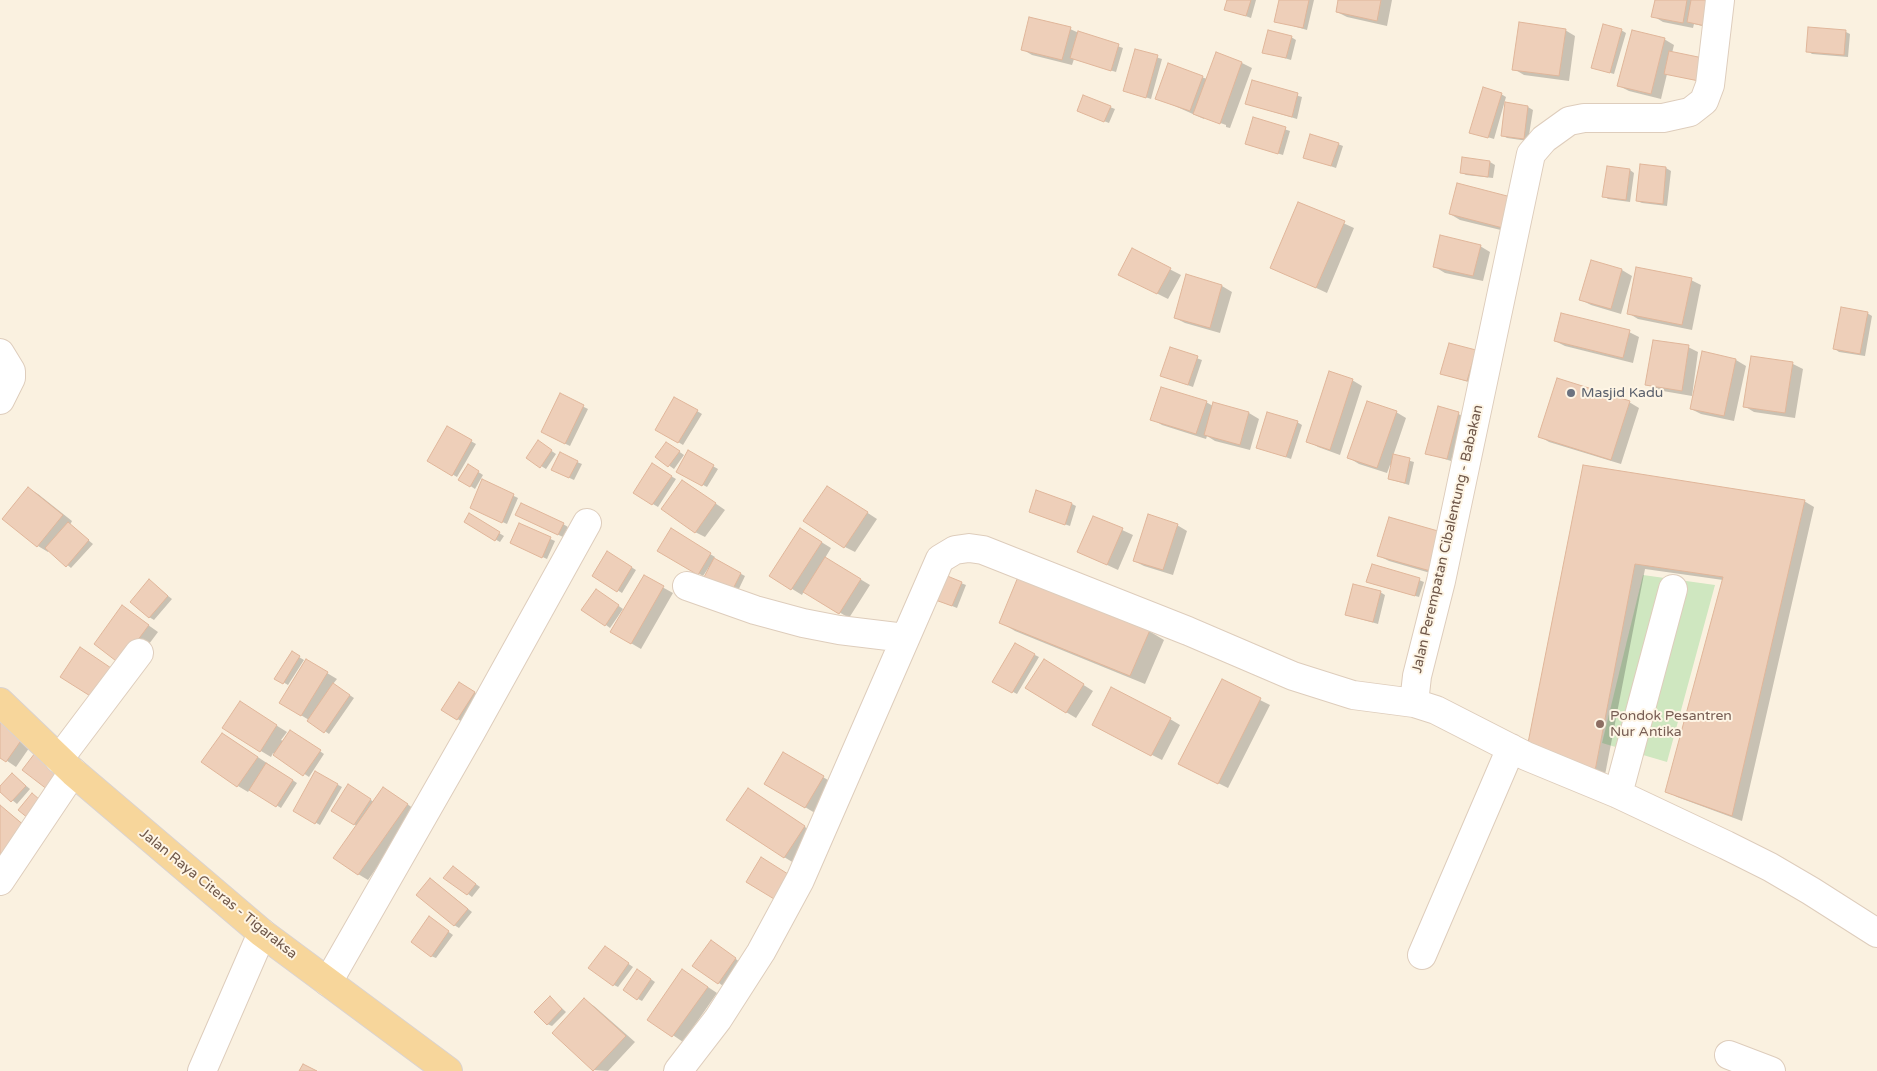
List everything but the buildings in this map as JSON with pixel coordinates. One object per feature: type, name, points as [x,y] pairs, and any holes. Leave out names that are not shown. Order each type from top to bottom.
[{"type":"main road","name":"Jalan Raya Citeras - Tigaraksa","points":[[0,702],[66,766],[262,933],[448,1071]]},
{"type":"street","name":"Jalan Perempatan Cibalentung - Babakan","points":[[1414,703],[1417,676],[1441,581],[1531,154],[1544,139],[1568,122],[1584,118],[1662,118],[1690,112],[1704,100],[1710,85],[1720,0]]},
{"type":"street","points":[[0,352],[10,371],[11,378],[0,400]]},
{"type":"street","points":[[328,982],[471,732],[587,523]]},
{"type":"street","points":[[678,1071],[718,1019],[761,952],[800,880],[940,559],[955,550],[969,548],[992,553],[1188,631],[1294,676],[1353,695],[1414,703],[1436,710],[1526,756],[1618,794],[1770,867],[1877,933]]},
{"type":"street","points":[[687,586],[755,610],[802,623],[839,630],[905,638]]},
{"type":"street","points":[[1618,794],[1673,589]]},
{"type":"street","points":[[0,881],[66,766],[139,653]]},
{"type":"street","points":[[1422,955],[1512,748]]},
{"type":"street","points":[[202,1071],[262,933]]},
{"type":"street","points":[[1729,1055],[1771,1071]]},
{"type":"green space","points":[[1643,575],[1715,585],[1667,762],[1602,743]]},
{"type":"place","name":"Masjid Kadu","points":[[1571,393]]},
{"type":"place","name":"Pondok Pesantren Nur Antika","points":[[1600,724]]}]
